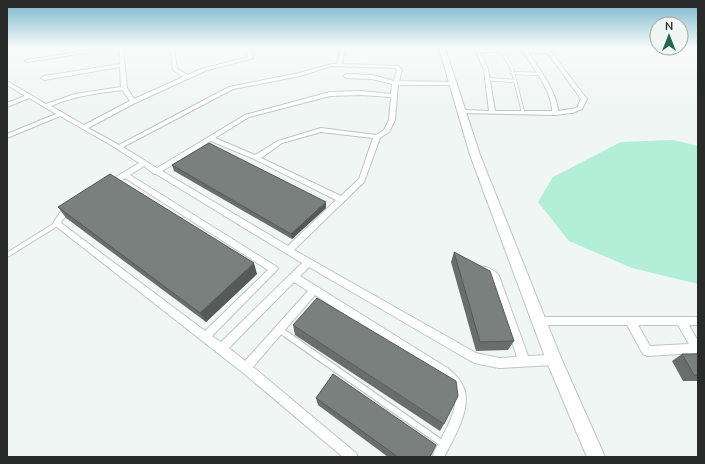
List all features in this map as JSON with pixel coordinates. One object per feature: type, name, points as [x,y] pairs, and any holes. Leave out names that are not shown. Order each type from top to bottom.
[{"type":"street","points":[[44,78],[94,70]]},
{"type":"street","points":[[122,70],[124,88],[133,102]]},
{"type":"street","points":[[175,70],[187,77]]},
{"type":"street","points":[[83,128],[133,102],[206,70]]},
{"type":"street","points":[[119,147],[231,88],[300,74],[314,70]]},
{"type":"street","points":[[288,251],[362,180],[377,138],[387,130],[392,120],[394,96],[396,83],[400,75],[400,70]]},
{"type":"street","points":[[449,70],[464,112],[478,161],[554,360],[596,457]]},
{"type":"street","points":[[486,70],[492,112]]},
{"type":"street","points":[[536,70],[556,109],[555,112]]},
{"type":"street","points":[[464,112],[555,112],[579,109],[584,99],[562,70]]},
{"type":"street","points":[[346,76],[372,77],[396,83],[454,83]]},
{"type":"street","points":[[7,83],[83,128],[119,147],[143,164],[307,263],[474,358],[499,362],[554,360]]},
{"type":"street","points":[[46,106],[61,99],[76,95],[124,88]]},
{"type":"street","points":[[156,172],[211,140],[247,116],[330,94],[361,93],[394,96]]},
{"type":"street","points":[[7,105],[29,96]]},
{"type":"street","points":[[7,136],[60,114]]},
{"type":"street","points":[[256,158],[280,142],[321,130],[377,138]]},
{"type":"street","points":[[211,140],[256,158],[342,200]]},
{"type":"street","points":[[105,187],[143,164]]},
{"type":"street","points":[[125,175],[274,269],[205,337]]},
{"type":"street","points":[[78,204],[60,217],[57,224],[246,368],[352,457]]},
{"type":"street","points":[[221,349],[307,263]]},
{"type":"street","points":[[470,263],[495,276],[524,361]]},
{"type":"street","points":[[294,277],[445,373],[454,383],[459,391],[460,404],[438,457]]},
{"type":"street","points":[[246,368],[314,290]]},
{"type":"street","points":[[540,321],[698,321]]},
{"type":"street","points":[[630,321],[647,351],[696,349],[681,321]]},
{"type":"lane","points":[[523,112],[512,72],[539,74]]},
{"type":"lane","points":[[487,79],[515,81]]},
{"type":"lane","points":[[7,255],[57,224]]},
{"type":"lane","points":[[280,329],[444,444]]},
{"type":"green space","points":[[673,140],[698,146],[698,284],[632,268],[569,241],[538,202],[553,177],[621,142]]},
{"type":"building","points":[[209,143],[326,202],[291,234],[172,165]]},
{"type":"building","points":[[110,174],[254,263],[200,313],[58,207]]},
{"type":"building","points":[[454,252],[490,271],[514,341],[480,342]]},
{"type":"building","points":[[317,298],[456,381],[458,396],[444,424],[293,325]]},
{"type":"building","points":[[682,354],[698,354],[698,375],[694,375]]},
{"type":"building","points":[[333,374],[436,445],[430,457],[398,457],[316,398]]}]
